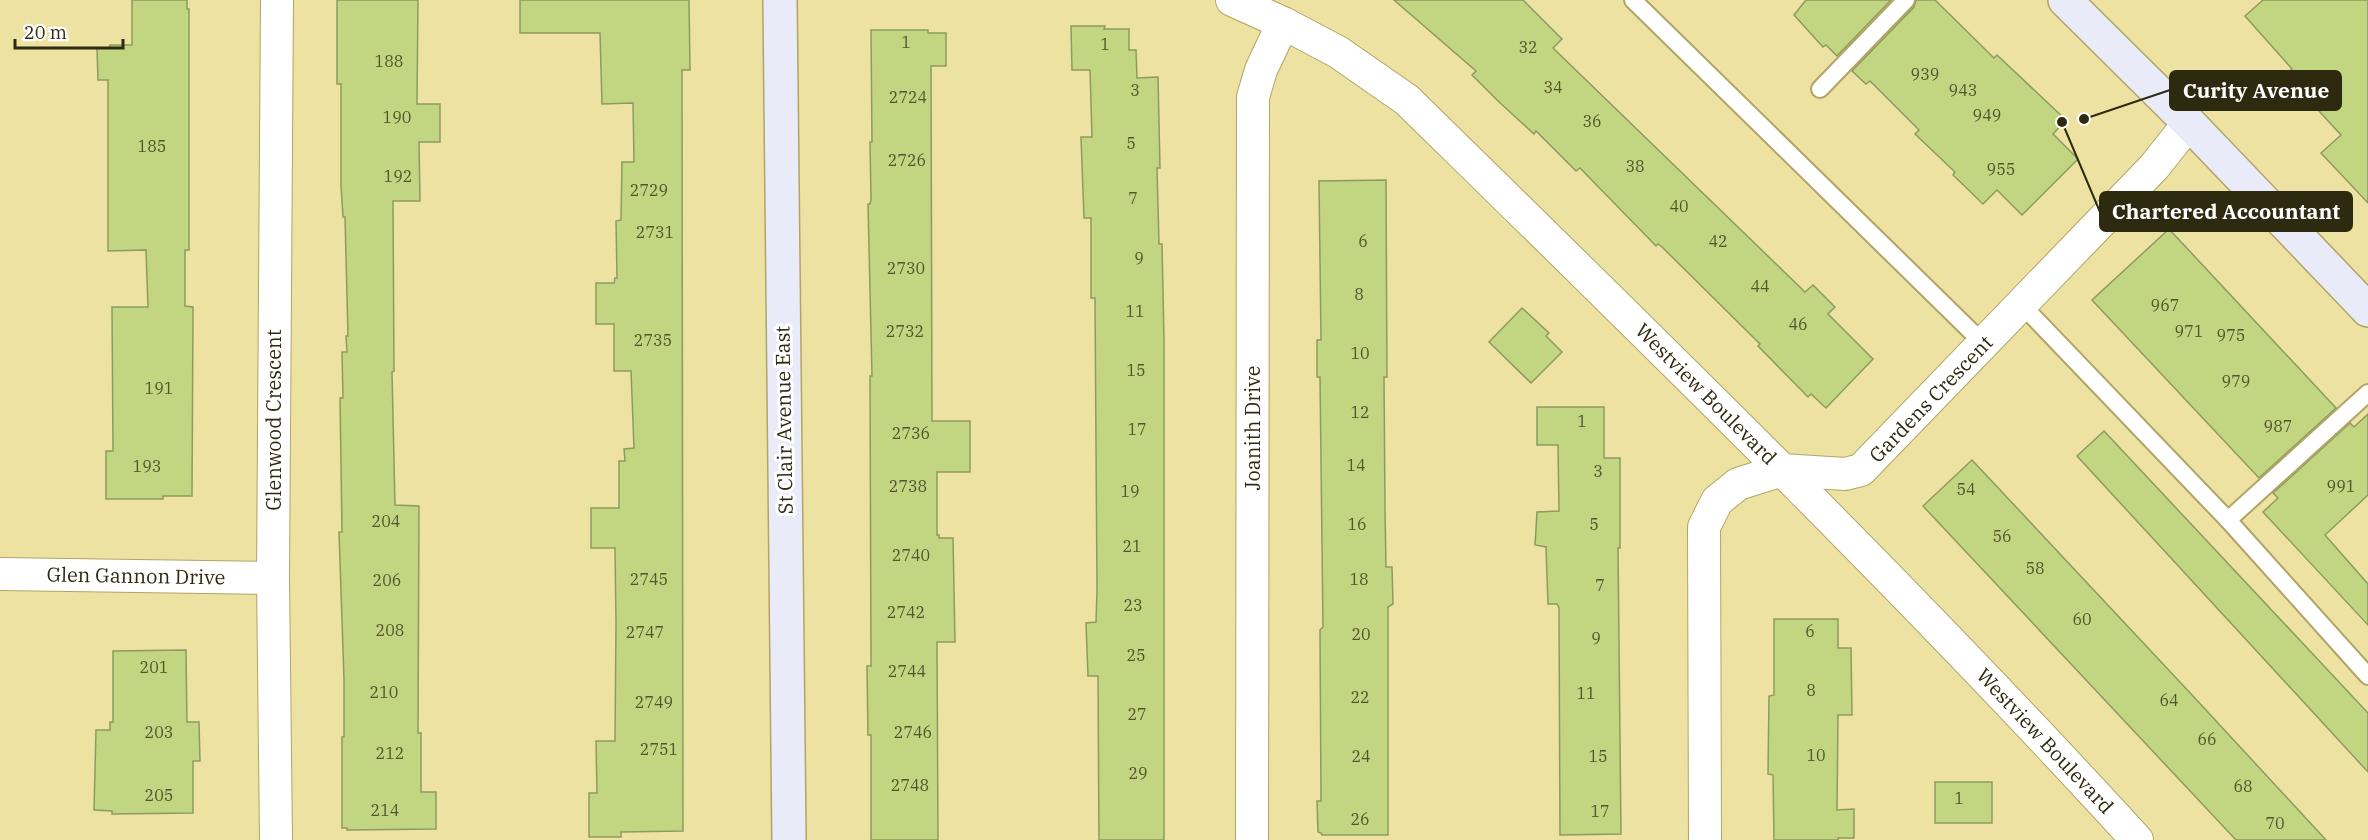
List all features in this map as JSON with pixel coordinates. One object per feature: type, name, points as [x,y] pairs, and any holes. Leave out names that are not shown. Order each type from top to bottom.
[{"type":"main road","name":"St Clair Avenue East","points":[[780,0],[789,840]]},
{"type":"main road","points":[[2065,0],[2365,300]]},
{"type":"street","name":"Glenwood Crescent","points":[[276,840],[273,579],[277,0]]},
{"type":"street","name":"Westview Boulevard","points":[[1232,0],[1283,23],[1338,52],[1407,100],[1782,470],[2028,721],[2137,840]]},
{"type":"street","name":"Joanith Drive","points":[[1252,840],[1253,97],[1261,70],[1283,23]]},
{"type":"street","name":"Gardens Crescent","points":[[1705,840],[1704,527],[1717,501],[1738,484],[1782,470],[1845,474],[1861,470],[2154,167],[2189,123]]},
{"type":"street","name":"Glen Gannon Drive","points":[[0,574],[273,579]]},
{"type":"lane","points":[[1633,0],[1984,344]]},
{"type":"lane","points":[[1820,88],[1906,0]]},
{"type":"lane","points":[[2022,305],[2228,520],[2368,676]]},
{"type":"lane","points":[[2228,520],[2368,393]]},
{"type":"building","points":[[132,0],[187,0],[187,9],[189,9],[189,250],[185,250],[185,306],[193,307],[192,496],[163,496],[163,499],[106,499],[106,451],[113,451],[112,307],[148,307],[146,250],[108,251],[108,80],[98,80],[97,48],[109,48],[110,45],[132,45]]},
{"type":"building","points":[[337,0],[418,0],[417,104],[440,104],[440,142],[419,142],[420,201],[393,201],[394,371],[392,372],[395,505],[419,506],[418,733],[421,733],[421,792],[436,792],[436,829],[347,830],[347,828],[342,828],[344,679],[339,532],[342,532],[340,398],[343,398],[342,352],[347,352],[346,336],[348,336],[345,217],[343,217],[341,186],[341,84],[337,84]]},
{"type":"building","points":[[520,0],[689,0],[690,70],[682,70],[683,831],[621,832],[621,837],[589,837],[589,793],[597,793],[596,741],[615,741],[616,623],[615,548],[591,548],[591,508],[619,508],[619,461],[625,461],[624,449],[634,448],[631,371],[614,371],[614,324],[596,324],[596,283],[614,283],[617,278],[616,221],[621,220],[622,162],[634,162],[633,103],[602,104],[600,33],[520,33]]},
{"type":"building","points":[[1394,0],[1523,0],[1562,39],[1553,48],[1805,292],[1813,285],[1835,307],[1828,314],[1873,359],[1826,408],[1811,394],[1808,397],[1758,346],[1760,344],[1662,247],[1658,244],[1656,246],[1580,168],[1576,171],[1536,131],[1534,134],[1472,75],[1476,71]]},
{"type":"building","points":[[1806,0],[1891,0],[1837,56],[1826,45],[1823,47],[1794,15]]},
{"type":"building","points":[[1916,0],[1935,0],[1994,58],[1997,55],[2066,120],[2053,134],[2078,159],[2022,215],[1997,190],[1983,204],[1953,175],[1955,172],[1915,134],[1919,130],[1870,81],[1866,84],[1852,71],[1914,7]]},
{"type":"building","points":[[2263,0],[2368,0],[2368,203],[2321,153],[2341,135],[2286,75],[2292,69],[2245,16]]},
{"type":"building","points":[[1071,26],[1129,29],[1129,50],[1136,50],[1137,78],[1158,77],[1160,168],[1157,168],[1159,244],[1162,244],[1164,339],[1164,840],[1099,840],[1098,676],[1088,676],[1086,623],[1096,622],[1097,590],[1095,298],[1091,298],[1091,218],[1084,218],[1081,137],[1092,137],[1090,70],[1072,70]]},
{"type":"building","points":[[871,30],[928,30],[928,33],[946,33],[946,66],[931,66],[932,421],[970,421],[970,472],[937,472],[937,535],[939,538],[953,538],[955,642],[937,642],[938,840],[871,840],[871,735],[868,735],[867,666],[871,666],[870,376],[872,376],[868,204],[871,200],[870,142],[872,142]]},
{"type":"building","points":[[1386,180],[1385,510],[1386,567],[1392,567],[1393,604],[1388,607],[1388,835],[1322,835],[1318,832],[1317,801],[1321,801],[1320,630],[1323,627],[1320,377],[1317,377],[1317,340],[1321,340],[1319,181]]},
{"type":"building","points":[[2169,229],[2336,408],[2259,478],[2092,300]]},
{"type":"building","points":[[1522,308],[1549,333],[1546,336],[1562,352],[1531,383],[1489,342]]},
{"type":"building","points":[[1537,407],[1604,407],[1604,458],[1620,458],[1620,548],[1618,548],[1621,834],[1560,835],[1559,608],[1557,604],[1548,604],[1546,547],[1535,545],[1537,512],[1559,511],[1558,445],[1537,445]]},
{"type":"building","points":[[2368,414],[2368,495],[2325,535],[2368,584],[2368,625],[2263,512],[2278,498],[2273,493],[2350,423],[2354,427]]},
{"type":"building","points":[[2104,431],[2368,713],[2368,772],[2077,456]]},
{"type":"building","points":[[1972,460],[2326,840],[2236,840],[1923,506]]},
{"type":"building","points":[[1774,619],[1838,619],[1838,648],[1851,648],[1852,715],[1838,715],[1837,810],[1854,809],[1854,838],[1774,840],[1773,775],[1768,774],[1769,696],[1774,695]]},
{"type":"building","points":[[186,650],[187,722],[199,722],[200,761],[193,761],[193,813],[112,814],[112,811],[94,810],[96,730],[110,730],[110,722],[113,722],[113,651]]},
{"type":"building","points":[[1935,782],[1992,782],[1992,823],[1935,823]]},
{"type":"place","name":"Curity Avenue","points":[[2084,119]]},
{"type":"place","name":"Chartered Accountant","points":[[2062,122]]}]
